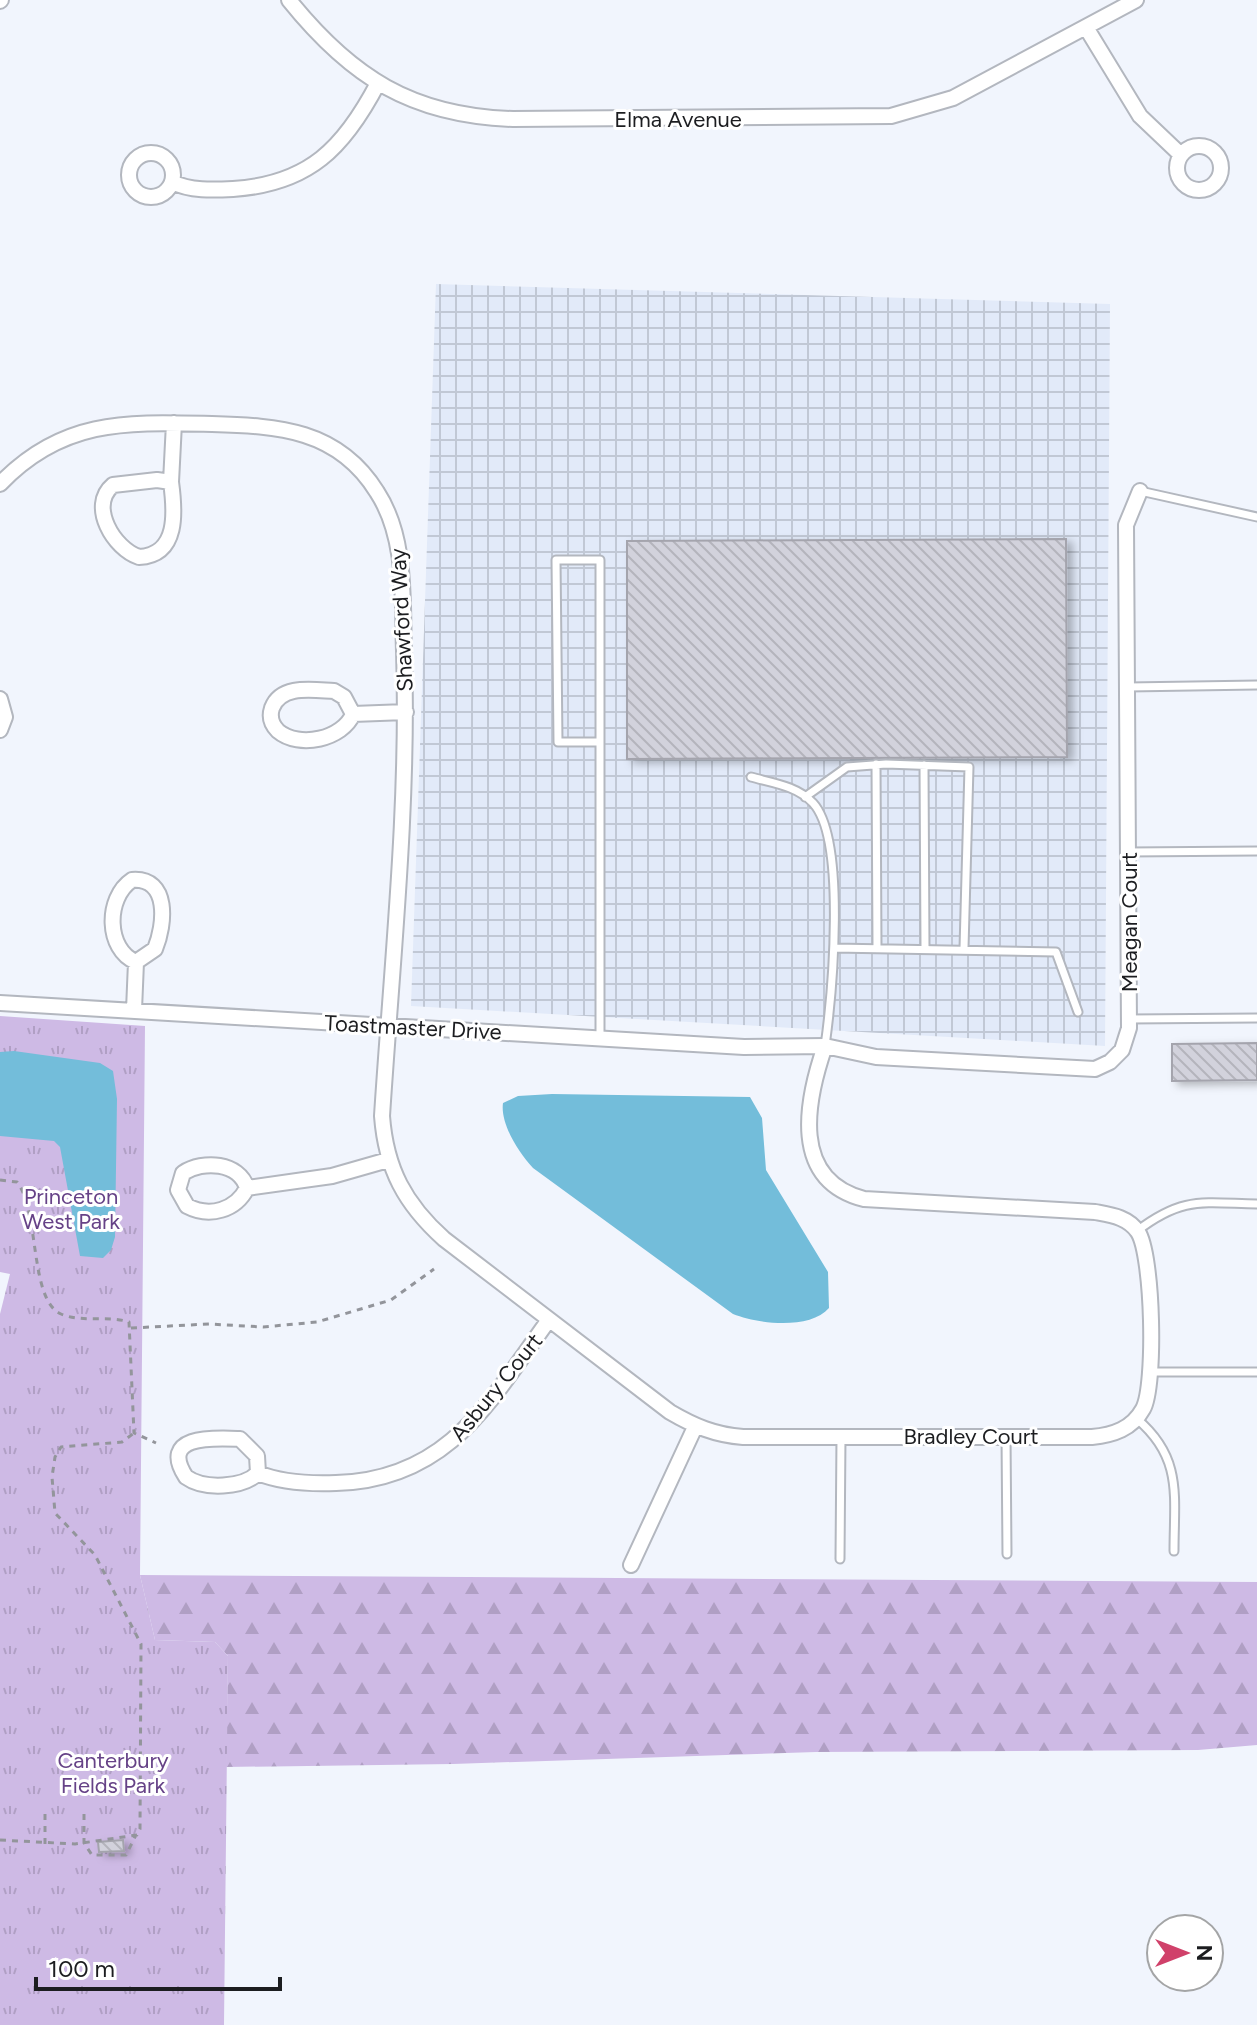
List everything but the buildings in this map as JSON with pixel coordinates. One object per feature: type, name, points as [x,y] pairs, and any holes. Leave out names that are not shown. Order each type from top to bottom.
[{"type":"street","name":"Elma Avenue","points":[[290,0],[332,50],[378,83],[426,105],[481,118],[891,116],[953,98],[1087,29],[1136,0]]},
{"type":"street","points":[[1087,29],[1140,116],[1181,155]]},
{"type":"street","points":[[172,182],[192,189],[226,190],[287,179],[328,154],[344,139],[378,83]]},
{"type":"street","name":"Shawford Way","points":[[1,480],[47,447],[90,428],[130,423],[174,423],[275,426],[301,431],[343,456],[377,490],[390,517],[400,558],[406,712],[389,1025]]},
{"type":"street","points":[[171,482],[124,482],[113,485],[103,498],[104,517],[130,554],[148,557],[169,539],[174,523],[171,482],[174,423]]},
{"type":"street","name":"Meagan Court","points":[[825,1046],[876,1057],[1095,1069],[1110,1062],[1122,1050],[1129,1019],[1126,525],[1140,491]]},
{"type":"street","points":[[308,690],[334,691],[344,697],[353,714],[348,727],[336,737],[323,738],[291,737],[279,731],[270,714],[279,697],[308,690]]},
{"type":"street","points":[[0,699],[5,717],[0,730]]},
{"type":"street","points":[[353,714],[406,712]]},
{"type":"street","points":[[140,879],[154,885],[162,911],[155,949],[136,962],[116,946],[115,914],[120,890],[132,880],[140,879]]},
{"type":"street","points":[[134,1010],[136,962]]},
{"type":"street","name":"Toastmaster Drive","points":[[0,1003],[744,1047],[825,1046]]},
{"type":"street","name":"Bradley Court","points":[[389,1025],[382,1116],[388,1160],[401,1191],[421,1218],[548,1321],[695,1427],[732,1436],[1106,1436],[1137,1419]]},
{"type":"street","points":[[825,1046],[813,1079],[810,1141],[817,1165],[835,1187],[850,1195],[872,1200],[1095,1212],[1116,1216],[1137,1231],[1148,1256],[1150,1273],[1149,1372],[1145,1407],[1137,1419]]},
{"type":"street","points":[[247,1188],[245,1180],[229,1167],[214,1166],[196,1167],[183,1173],[178,1190],[187,1206],[213,1211],[233,1205],[247,1188],[332,1176],[388,1160]]},
{"type":"street","name":"Asbury Court","points":[[258,1473],[257,1456],[240,1439],[193,1440],[183,1448],[180,1456],[182,1471],[193,1482],[239,1484],[258,1473],[301,1483],[380,1479],[418,1465],[453,1443],[548,1321]]},
{"type":"street","points":[[631,1565],[695,1427]]},
{"type":"lane","points":[[1140,491],[1257,517]]},
{"type":"lane","points":[[600,742],[558,742],[556,560],[600,560],[600,742],[600,1038]]},
{"type":"lane","points":[[1128,687],[1257,685]]},
{"type":"lane","points":[[876,764],[877,947]]},
{"type":"lane","points":[[805,797],[847,767],[876,764],[969,767],[964,948]]},
{"type":"lane","points":[[924,765],[925,948]]},
{"type":"lane","points":[[751,777],[790,787],[805,797],[814,804],[828,835],[834,948],[825,1046]]},
{"type":"lane","points":[[1128,852],[1257,851]]},
{"type":"lane","points":[[834,948],[1056,952],[1078,1012]]},
{"type":"lane","points":[[1129,1019],[1257,1018]]},
{"type":"lane","points":[[1137,1231],[1171,1207],[1190,1203],[1257,1204]]},
{"type":"lane","points":[[1149,1372],[1257,1372]]},
{"type":"lane","points":[[1137,1419],[1161,1443],[1172,1465],[1174,1551]]},
{"type":"lane","points":[[1006,1436],[1007,1554]]},
{"type":"lane","points":[[840,1559],[841,1437]]},
{"type":"path","points":[[0,1180],[17,1182],[26,1195],[43,1289],[54,1309],[70,1316],[124,1320],[131,1328],[134,1433]]},
{"type":"path","points":[[131,1328],[209,1324],[263,1327],[317,1322],[391,1300],[434,1269]]},
{"type":"path","points":[[134,1433],[156,1443]]},
{"type":"path","points":[[84,1814],[84,1843],[92,1855],[126,1855],[137,1835],[143,1806],[141,1644],[95,1555],[55,1513],[52,1496],[55,1457],[61,1447],[122,1442],[134,1433]]},
{"type":"path","points":[[45,1814],[45,1844]]},
{"type":"path","points":[[0,1840],[84,1843],[137,1835]]},
{"type":"shaded area","points":[[436,284],[1110,304],[1105,1046],[411,1006]]},
{"type":"green space","points":[[0,1016],[145,1026],[140,1575],[155,1640],[215,1642],[228,1656],[224,2025],[0,2025],[0,1314],[10,1274],[0,1272]]},
{"type":"green space","points":[[140,1575],[1257,1582],[1257,1745],[1198,1750],[816,1752],[453,1764],[226,1767],[228,1656],[215,1642],[155,1640]]},
{"type":"water","points":[[14,1051],[100,1063],[113,1071],[117,1099],[115,1237],[111,1250],[103,1258],[80,1256],[60,1147],[54,1141],[0,1136],[0,1052]]},
{"type":"water","points":[[518,1096],[750,1097],[762,1118],[766,1170],[828,1272],[829,1308],[810,1320],[783,1323],[733,1314],[533,1168],[507,1129],[503,1103]]},
{"type":"park label","name":"Princeton West Park","points":[[71,1208]]},
{"type":"park label","name":"Canterbury Fields Park","points":[[113,1772]]}]
